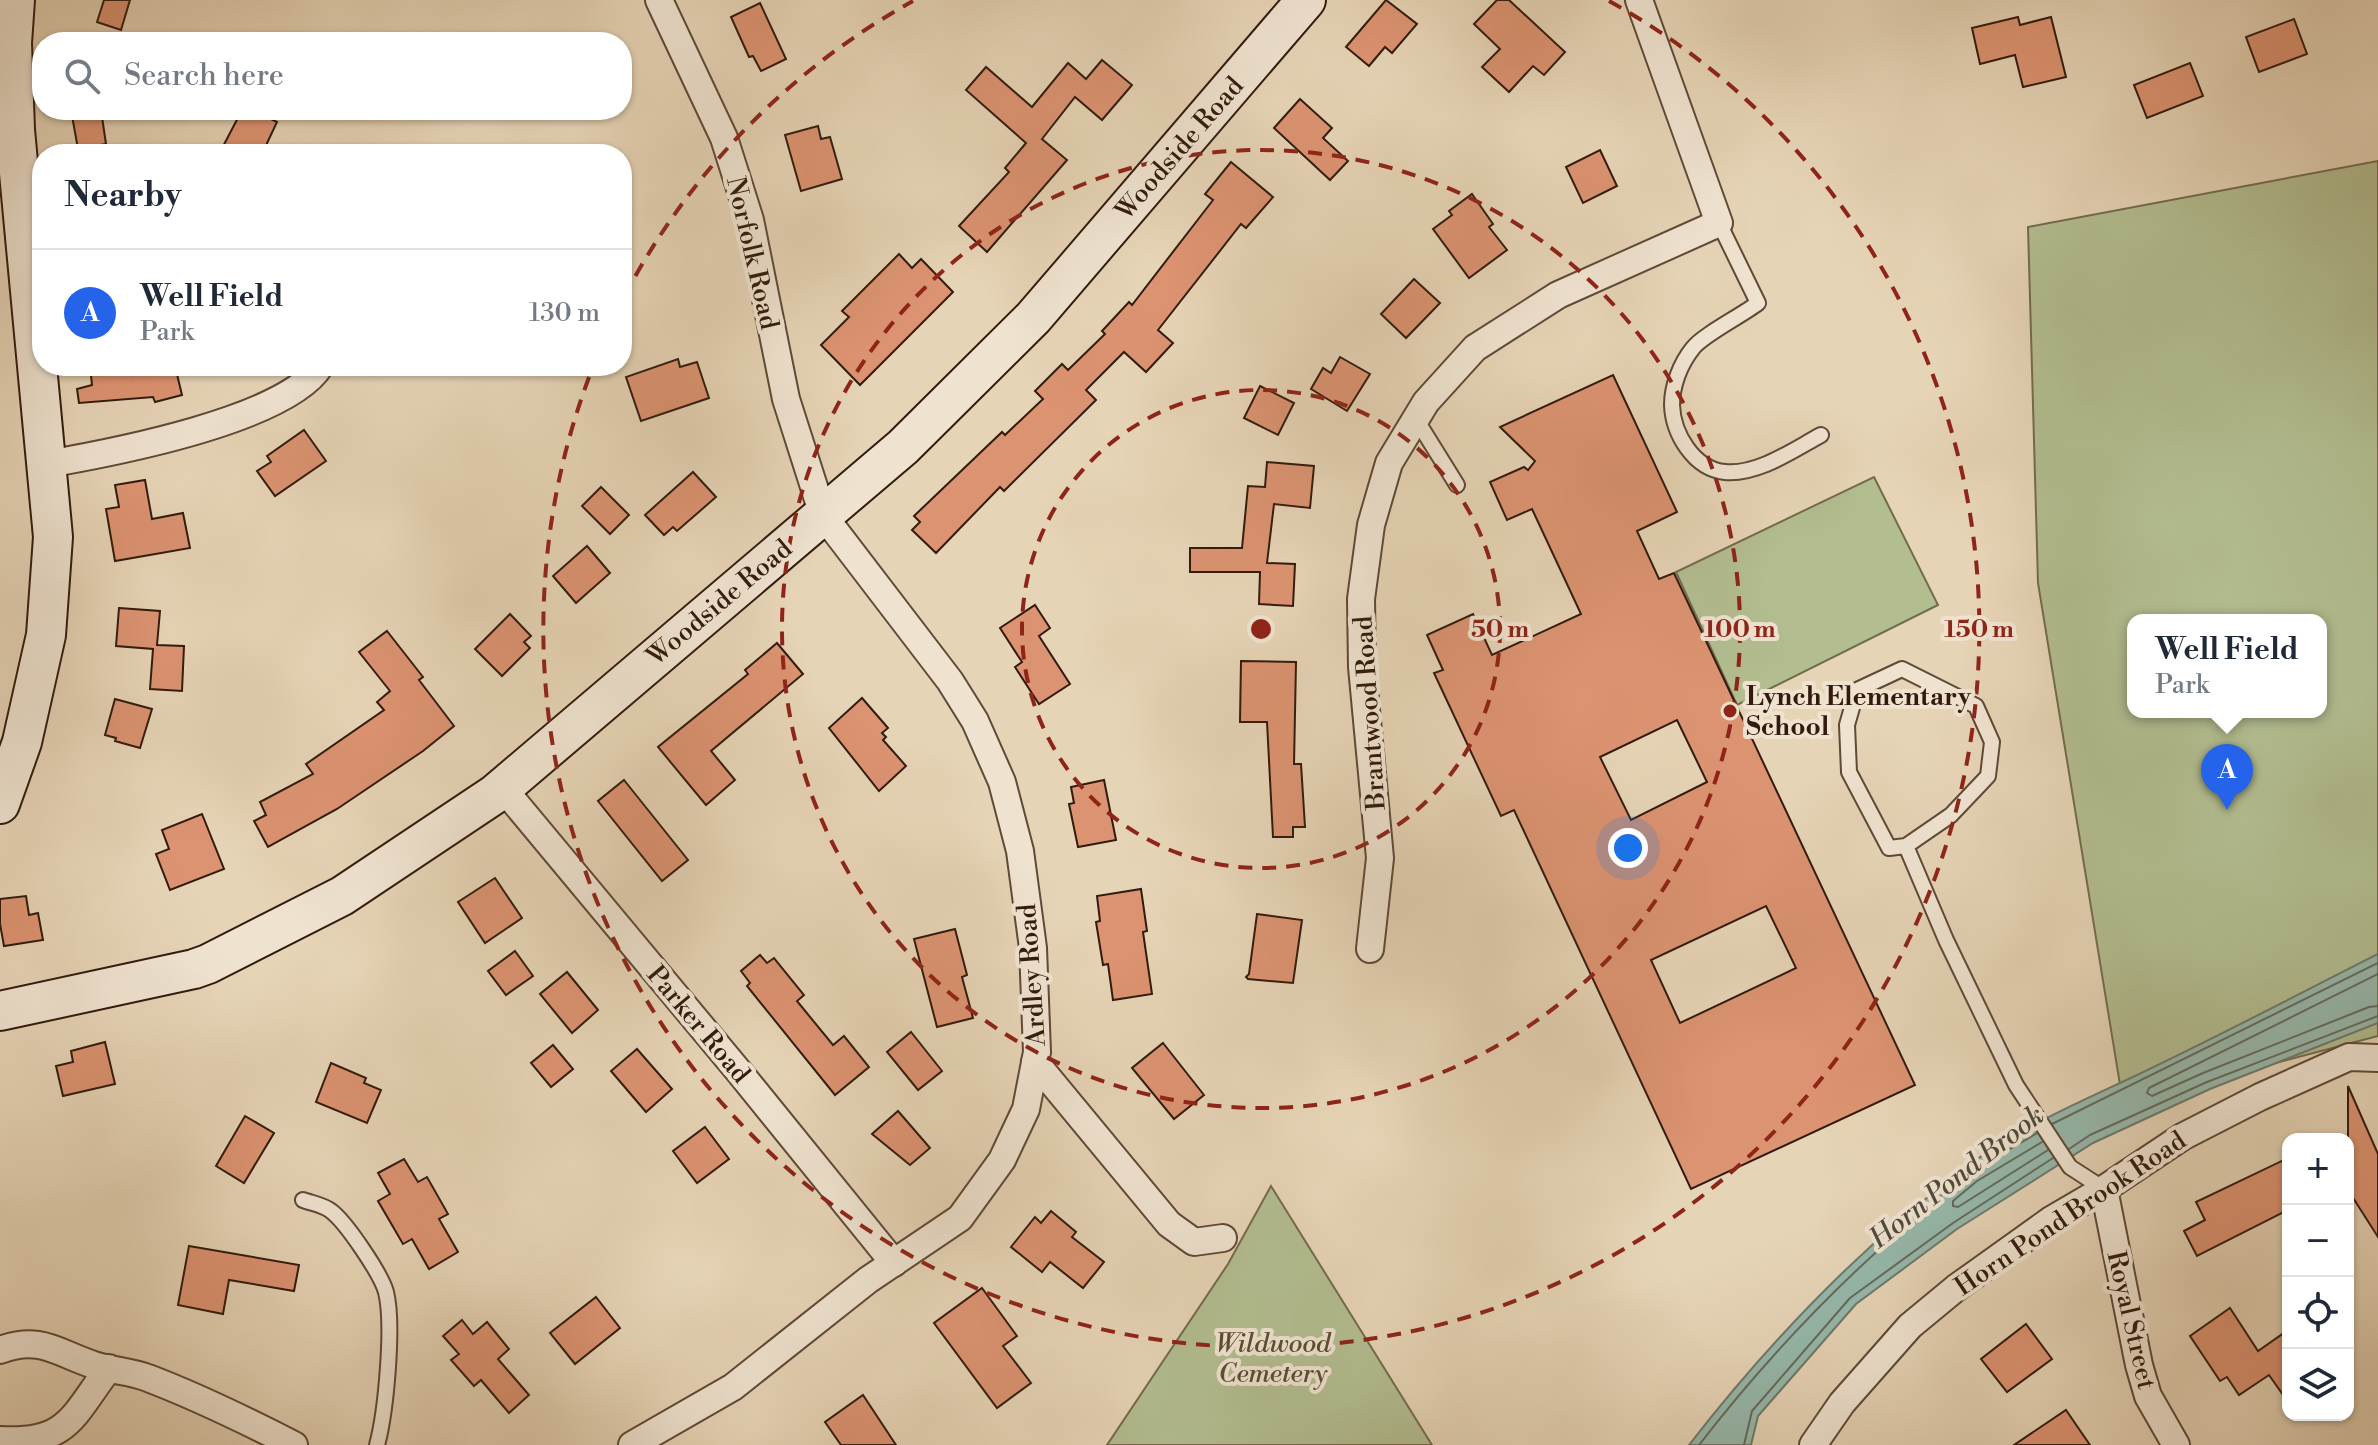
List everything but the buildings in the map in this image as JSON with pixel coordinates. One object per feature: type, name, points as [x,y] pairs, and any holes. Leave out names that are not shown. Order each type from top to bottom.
[{"type":"street","points":[[15,0],[12,43],[15,130],[32,307]]},
{"type":"street","name":"Norfolk Road","points":[[659,0],[724,138],[750,220],[786,399],[823,515]]},
{"type":"street","name":"Woodside Road","points":[[0,1011],[208,964],[342,896],[502,787],[903,447],[1033,318],[1306,0]]},
{"type":"street","points":[[1639,0],[1719,223]]},
{"type":"street","name":"Brantwood Road","points":[[1370,949],[1380,858],[1362,667],[1361,599],[1371,525],[1389,463],[1426,402],[1475,348],[1558,295],[1719,223]]},
{"type":"street","points":[[0,804],[22,742],[46,635],[53,537],[39,376]]},
{"type":"street","points":[[47,464],[117,451],[197,430],[277,401],[312,376]]},
{"type":"street","name":"Ardley Road","points":[[632,1445],[733,1387],[894,1263],[960,1218],[1002,1160],[1026,1109],[1037,1052],[1033,948],[1020,851],[1002,782],[975,721],[950,681],[823,515]]},
{"type":"street","name":"Parker Road","points":[[502,787],[894,1263]]},
{"type":"street","name":"Horn Pond Brook Road","points":[[1813,1445],[1842,1403],[1910,1326],[1956,1288],[2051,1220],[2182,1137],[2260,1097],[2349,1057],[2378,1058]]},
{"type":"street","points":[[1035,1062],[1169,1224],[1194,1242],[1223,1238]]},
{"type":"street","name":"Royal Street","points":[[2104,1189],[2139,1365],[2148,1396],[2176,1445]]},
{"type":"street","points":[[0,1350],[18,1344],[57,1348],[94,1365],[146,1377],[242,1418],[294,1445]]},
{"type":"street","points":[[0,1440],[39,1437],[62,1429],[81,1409],[109,1368]]},
{"type":"lane","points":[[1719,223],[1758,303],[1694,347],[1676,379],[1672,407],[1678,431],[1690,453],[1702,465],[1723,472],[1746,470],[1775,460],[1821,435]]},
{"type":"lane","points":[[1416,419],[1457,485]]},
{"type":"lane","points":[[1902,669],[1976,706],[1992,742],[1988,776],[1951,815],[1906,846],[1889,848],[1849,772],[1847,725],[1857,690],[1902,669]]},
{"type":"lane","points":[[1906,846],[1998,1048],[2031,1108],[2070,1167],[2104,1189]]},
{"type":"lane","points":[[303,1200],[331,1210],[366,1255],[386,1292],[386,1398],[377,1445]]},
{"type":"green space","points":[[2378,161],[2378,1036],[2123,1103],[2038,583],[2028,227]]},
{"type":"green space","points":[[1874,477],[1938,605],[1737,705],[1676,572]]},
{"type":"green space","name":"Wildwood Cemetery","points":[[1271,1186],[1432,1445],[1107,1445],[1228,1264]]},
{"type":"water","name":"Horn Pond Brook","points":[[2378,954],[2378,1023],[2210,1089],[2093,1143],[1957,1229],[1856,1304],[1758,1416],[1751,1445],[1689,1445],[1751,1369],[1818,1297],[1889,1230],[1965,1168],[2005,1141],[2048,1118]]},
{"type":"place","name":"Lynch Elementary School","points":[[1730,711]]},
{"type":"place","name":"Well Field","points":[[2227,810]]}]
